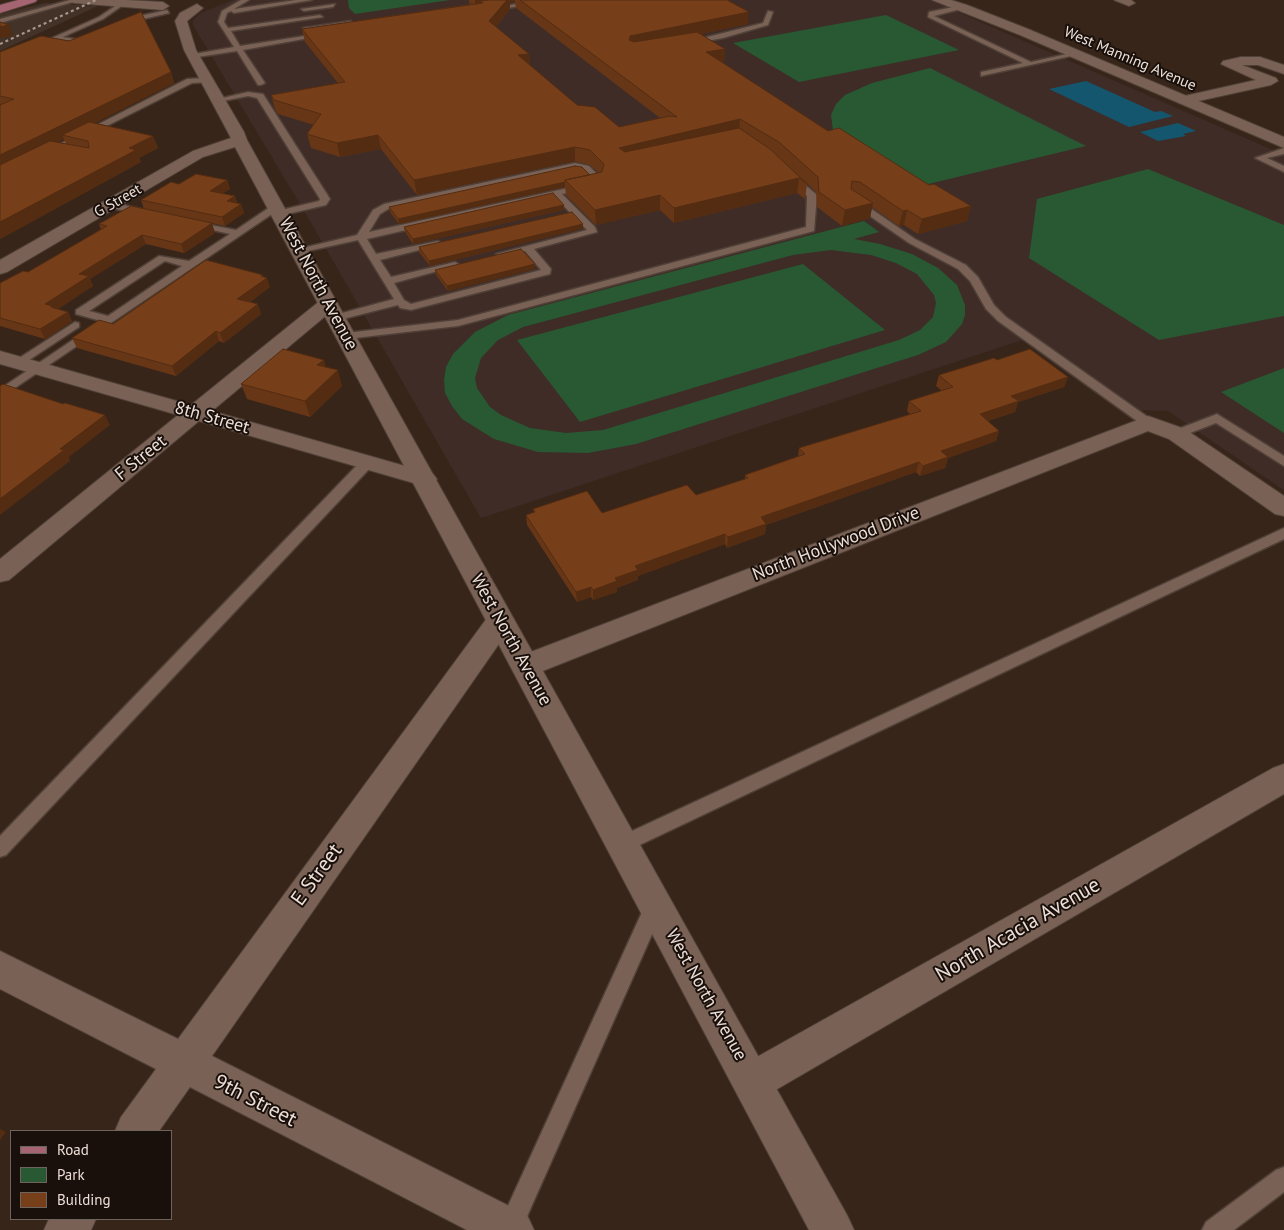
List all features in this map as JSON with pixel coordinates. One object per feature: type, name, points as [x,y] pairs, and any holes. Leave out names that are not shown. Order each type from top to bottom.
[{"type":"main road","points":[[0,9],[31,0]]},
{"type":"street","points":[[75,0],[165,6]]},
{"type":"street","name":"West Manning Avenue","points":[[938,0],[958,4],[1284,143]]},
{"type":"street","name":"West North Avenue","points":[[192,53],[176,40],[170,29],[165,6],[202,6],[184,16],[181,21],[192,53],[500,621],[753,1081],[832,1230]]},
{"type":"street","points":[[1270,81],[1228,64],[1241,61],[1260,61],[1284,70]]},
{"type":"street","points":[[1185,100],[1284,78]]},
{"type":"street","points":[[183,163],[230,120]]},
{"type":"street","name":"G Street","points":[[0,268],[198,154],[239,140]]},
{"type":"street","points":[[183,163],[226,156],[250,160]]},
{"type":"street","name":"F Street","points":[[0,573],[195,413],[336,319]]},
{"type":"street","name":"8th Street","points":[[19,362],[425,480]]},
{"type":"street","points":[[1148,423],[1177,434],[1284,508]]},
{"type":"street","name":"North Hollywood Drive","points":[[525,666],[1148,423]]},
{"type":"street","name":"E Street","points":[[136,1130],[500,621]]},
{"type":"street","name":"North Acacia Avenue","points":[[753,1081],[1284,778]]},
{"type":"street","name":"9th Street","points":[[0,969],[510,1230]]},
{"type":"lane","points":[[0,21],[75,0]]},
{"type":"lane","points":[[246,0],[224,12],[221,22],[261,83]]},
{"type":"lane","points":[[224,12],[309,0]]},
{"type":"lane","points":[[483,10],[548,0]]},
{"type":"lane","points":[[97,40],[88,44],[55,38],[101,18],[123,3]]},
{"type":"lane","points":[[931,13],[958,4]]},
{"type":"lane","points":[[118,22],[125,26],[165,6]]},
{"type":"lane","points":[[296,11],[335,7],[357,30]]},
{"type":"lane","points":[[681,43],[723,36],[766,24],[770,12]]},
{"type":"lane","points":[[931,13],[1040,62]]},
{"type":"lane","points":[[931,13],[931,17],[935,20],[1030,64]]},
{"type":"lane","points":[[226,30],[332,15]]},
{"type":"lane","points":[[0,27],[8,25],[23,16]]},
{"type":"lane","points":[[101,18],[110,20]]},
{"type":"lane","points":[[221,22],[230,20]]},
{"type":"lane","points":[[300,29],[349,22]]},
{"type":"lane","points":[[192,53],[238,49],[327,35]]},
{"type":"lane","points":[[232,39],[242,38]]},
{"type":"lane","points":[[984,74],[1076,54]]},
{"type":"lane","points":[[40,156],[190,81],[207,80]]},
{"type":"lane","points":[[19,362],[110,320],[239,233],[278,210],[323,203],[325,199],[260,96],[248,94],[218,100]]},
{"type":"lane","points":[[54,149],[72,153]]},
{"type":"lane","points":[[1284,151],[1259,158],[1284,169]]},
{"type":"lane","points":[[299,250],[361,237],[594,185],[599,183],[599,180],[586,168],[575,166],[387,206],[376,212],[361,237]]},
{"type":"lane","points":[[336,319],[458,323],[811,229],[812,195],[786,172]]},
{"type":"lane","points":[[490,256],[592,232],[592,228],[571,213],[556,193]]},
{"type":"lane","points":[[853,200],[912,241],[962,267],[974,279],[990,307],[1002,319],[1148,423]]},
{"type":"lane","points":[[111,205],[158,215]]},
{"type":"lane","points":[[185,221],[239,233]]},
{"type":"lane","points":[[361,237],[400,301],[404,306],[411,307],[546,272],[546,268],[528,248]]},
{"type":"lane","points":[[374,258],[450,241]]},
{"type":"lane","points":[[110,320],[80,312],[163,258],[191,265]]},
{"type":"lane","points":[[388,281],[462,263]]},
{"type":"lane","points":[[336,319],[400,301]]},
{"type":"lane","points":[[0,394],[19,362],[75,324]]},
{"type":"lane","points":[[1177,434],[1217,418],[1284,462]]},
{"type":"lane","points":[[0,848],[366,464]]},
{"type":"lane","points":[[623,844],[1284,533]]},
{"type":"lane","points":[[510,1230],[656,903]]},
{"type":"lane","points":[[1214,1230],[1284,1178]]},
{"type":"shaded area","points":[[233,0],[930,0],[1284,155],[1284,490],[1168,411],[1142,410],[1127,416],[1022,340],[481,518],[306,214],[193,25],[193,20],[201,13]]},
{"type":"shaded area","points":[[45,3],[98,6],[0,51],[0,14]]},
{"type":"green space","points":[[348,0],[450,0],[355,14],[349,8]]},
{"type":"green space","points":[[886,15],[959,50],[799,82],[733,43]]},
{"type":"green space","points":[[930,68],[1086,146],[924,185],[834,138],[831,115],[836,104],[845,95],[872,83]]},
{"type":"green space","points":[[1148,169],[1284,225],[1284,316],[1159,340],[1029,258],[1037,199]]},
{"type":"green space","points":[[864,221],[879,232],[854,239],[880,244],[912,254],[938,268],[957,285],[965,305],[965,315],[962,324],[946,342],[918,355],[636,444],[588,453],[538,452],[494,439],[462,419],[452,406],[445,393],[444,380],[446,367],[453,354],[475,332],[508,315]],"holes":[[[831,250],[871,255],[896,263],[917,274],[934,295],[936,303],[933,317],[920,330],[899,340],[603,430],[566,433],[530,428],[501,415],[490,407],[477,388],[475,378],[481,358],[498,340],[523,327],[793,255]]]},
{"type":"green space","points":[[803,264],[885,330],[580,422],[517,340]]},
{"type":"green space","points":[[1284,368],[1284,433],[1221,392]]},
{"type":"water","points":[[1086,81],[1155,112],[1161,111],[1173,116],[1129,127],[1049,89]]},
{"type":"water","points":[[1178,123],[1196,131],[1183,134],[1186,136],[1158,141],[1140,132]]},
{"type":"building","points":[[507,0],[489,21],[529,54],[518,55],[577,105],[595,107],[619,127],[670,116],[677,117],[520,0],[727,0],[749,12],[630,36],[629,40],[634,42],[697,32],[725,49],[706,52],[828,131],[839,128],[929,185],[934,184],[971,206],[922,219],[907,210],[903,211],[860,182],[852,181],[851,189],[873,203],[845,210],[819,192],[818,177],[779,142],[740,119],[619,148],[625,152],[739,128],[770,149],[807,184],[799,178],[674,208],[660,195],[595,210],[565,180],[602,172],[604,164],[590,150],[575,147],[414,180],[378,135],[337,143],[307,134],[321,114],[274,100],[271,95],[345,82],[302,29],[483,3],[481,1]]},
{"type":"building","points":[[141,12],[171,72],[0,155],[0,105],[14,99],[0,96],[0,52],[41,36],[69,41]]},
{"type":"building","points":[[0,22],[9,25],[0,27]]},
{"type":"building","points":[[89,122],[153,136],[129,148],[136,150],[0,222],[0,165],[50,141],[89,148],[88,141],[62,135]]},
{"type":"building","points":[[575,166],[582,167],[590,175],[398,219],[389,207]]},
{"type":"building","points":[[196,174],[227,180],[210,191],[235,196],[227,201],[241,204],[222,217],[141,200],[171,182],[179,184]]},
{"type":"building","points":[[553,193],[564,205],[413,239],[404,227]]},
{"type":"building","points":[[131,206],[212,223],[181,244],[142,235],[79,274],[89,276],[45,304],[68,312],[40,329],[0,318],[0,283],[23,271],[28,272],[107,226],[99,224]]},
{"type":"building","points":[[572,212],[583,224],[429,261],[419,247]]},
{"type":"building","points":[[521,249],[535,264],[447,286],[435,270]]},
{"type":"building","points":[[206,260],[263,275],[261,276],[267,278],[237,299],[258,304],[220,333],[216,331],[172,366],[72,338],[99,320],[113,324]]},
{"type":"building","points":[[283,349],[324,360],[317,365],[338,370],[305,401],[241,384]]},
{"type":"building","points":[[1030,349],[1068,377],[1011,396],[1019,401],[980,414],[999,431],[941,451],[948,457],[923,466],[919,462],[761,517],[766,524],[728,537],[725,534],[635,566],[638,570],[615,578],[617,581],[593,590],[591,587],[576,592],[526,515],[535,512],[533,509],[587,491],[602,513],[687,485],[696,495],[748,478],[745,475],[805,454],[799,448],[921,411],[909,401],[953,387],[939,375],[994,358],[997,360]]},
{"type":"building","points":[[3,384],[63,404],[105,415],[60,449],[64,450],[0,499],[0,386]]},
{"type":"railway","points":[[0,44],[96,0]]}]
